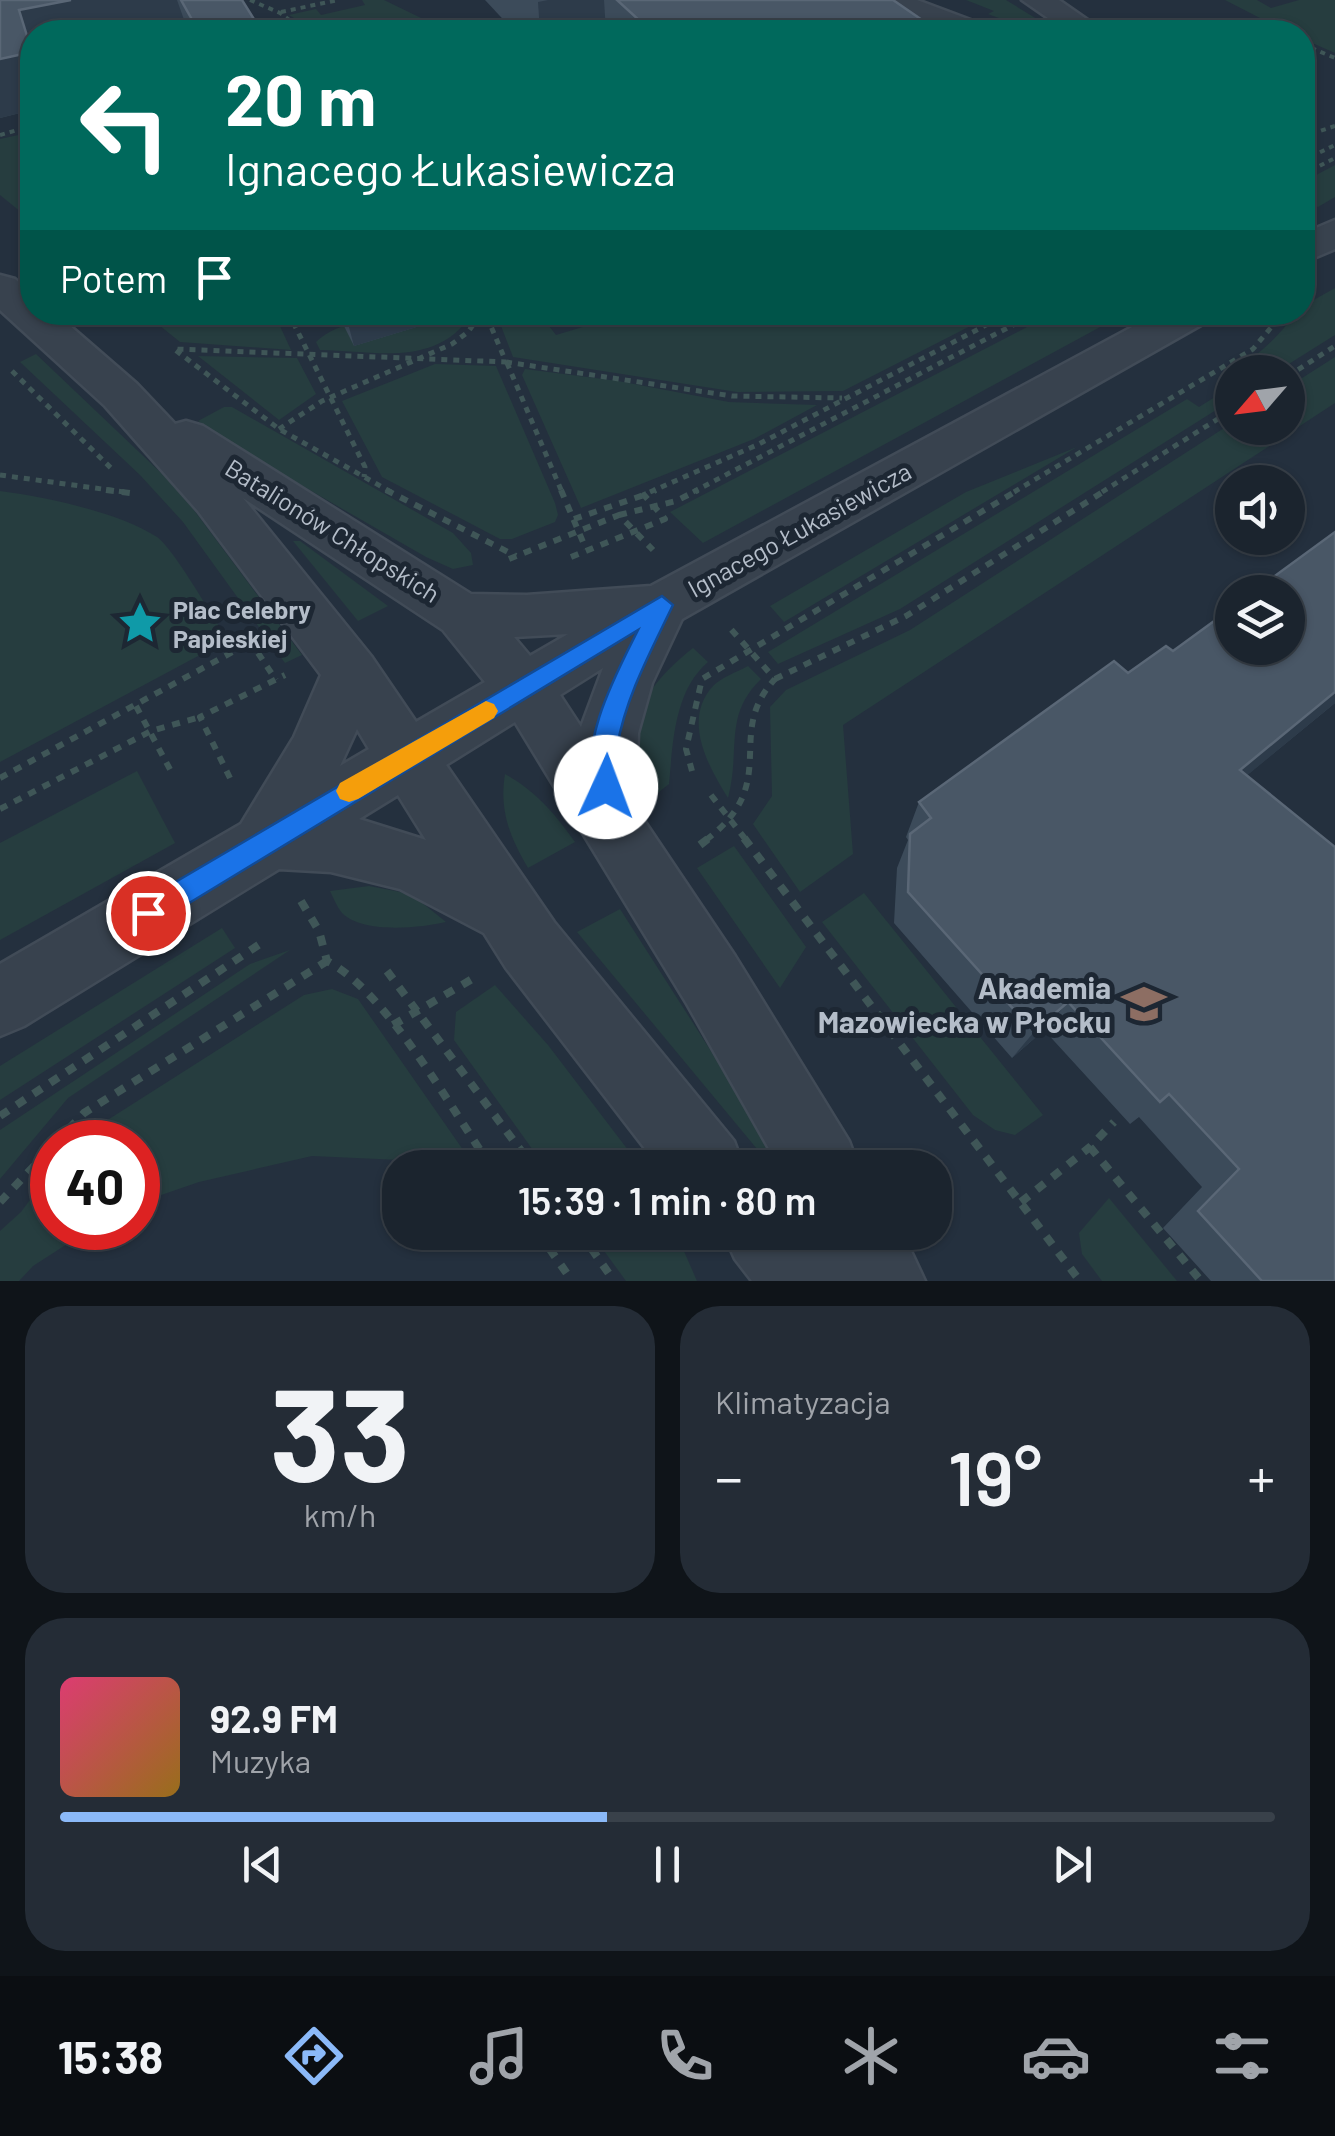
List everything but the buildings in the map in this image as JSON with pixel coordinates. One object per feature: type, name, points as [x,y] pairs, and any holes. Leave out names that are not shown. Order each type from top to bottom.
[{"type":"street","points":[[889,0],[942,20]]},
{"type":"street","points":[[1037,0],[1070,20]]},
{"type":"street","name":"Batalionów Chłopskich","points":[[0,288],[20,306]]},
{"type":"street","name":"Batalionów Chłopskich","points":[[41,325],[120,395],[216,498],[351,672],[506,912]]},
{"type":"street","name":"Ignacego Łukasiewicza","points":[[0,1002],[662,605],[1169,325]]},
{"type":"street","name":"Batalionów Chłopskich","points":[[120,395],[462,614],[525,689],[711,980],[811,1150]]},
{"type":"street","points":[[462,614],[527,616],[662,605]]},
{"type":"street","points":[[623,846],[606,787],[604,752],[621,689],[662,605]]},
{"type":"street","points":[[266,840],[318,750],[351,672]]},
{"type":"street","points":[[266,840],[323,840],[370,848],[459,883],[506,912],[693,1150]]},
{"type":"street","points":[[777,1250],[802,1281]]},
{"type":"street","points":[[868,1250],[884,1281]]},
{"type":"path","points":[[250,0],[290,20]]},
{"type":"path","points":[[280,12],[338,0]]},
{"type":"path","points":[[294,325],[365,468],[364,477]]},
{"type":"path","points":[[279,429],[331,398],[426,358],[474,325]]},
{"type":"path","points":[[490,325],[586,549]]},
{"type":"path","points":[[574,519],[644,495],[756,445],[986,325]]},
{"type":"path","points":[[619,515],[676,501],[1013,325]]},
{"type":"path","points":[[692,771],[686,749],[702,679],[1252,349],[1273,325]]},
{"type":"path","points":[[1305,365],[1335,346]]},
{"type":"path","points":[[531,563],[279,429],[174,349],[506,362],[732,396],[846,398]]},
{"type":"path","points":[[8,367],[148,506]]},
{"type":"path","points":[[776,679],[906,616],[1215,421]]},
{"type":"path","points":[[0,475],[137,494]]},
{"type":"path","points":[[559,563],[665,520],[644,495]]},
{"type":"path","points":[[240,626],[285,692]]},
{"type":"path","points":[[0,778],[251,642]]},
{"type":"path","points":[[136,706],[172,775]]},
{"type":"path","points":[[0,809],[151,731],[200,717]]},
{"type":"path","points":[[711,795],[1080,1281]]},
{"type":"path","points":[[0,1116],[263,942]]},
{"type":"path","points":[[0,1202],[84,1113],[327,962]]},
{"type":"path","points":[[386,971],[520,1150]]},
{"type":"path","points":[[393,1026],[479,1150]]},
{"type":"path","points":[[1021,1202],[1090,1147],[1114,1122]]},
{"type":"path","points":[[1090,1147],[1201,1281]]},
{"type":"path","points":[[550,1250],[572,1281]]},
{"type":"path","points":[[592,1250],[614,1281]]},
{"type":"green space","points":[[362,0],[384,0],[425,20],[297,20],[289,15],[316,9],[321,15],[365,5]]},
{"type":"green space","points":[[966,0],[1006,0],[1039,20],[1004,20],[988,14],[994,11]]},
{"type":"green space","points":[[1225,0],[1257,0],[1271,8],[1299,0],[1335,0],[1335,53],[1315,44],[1315,20],[1264,20]]},
{"type":"green space","points":[[20,135],[20,211],[0,195],[0,139]]},
{"type":"green space","points":[[1335,165],[1335,197],[1318,207],[1315,206],[1315,176]]},
{"type":"green space","points":[[1335,288],[1335,335],[1303,355],[1256,355],[1285,325],[1315,325],[1315,299]]},
{"type":"green space","points":[[159,325],[280,325],[291,350],[180,342]]},
{"type":"green space","points":[[347,325],[462,325],[442,342],[424,349],[384,353],[320,350],[316,342]]},
{"type":"green space","points":[[501,325],[548,325],[556,335],[589,325],[972,325],[843,391],[737,392],[513,357]]},
{"type":"green space","points":[[1031,325],[1104,325],[703,543],[670,512]]},
{"type":"green space","points":[[36,354],[179,490],[302,655],[285,663],[183,522],[140,475],[20,362]]},
{"type":"green space","points":[[198,356],[297,358],[316,394],[279,420]]},
{"type":"green space","points":[[1335,357],[1335,403],[1305,423],[1305,376]]},
{"type":"green space","points":[[435,364],[496,366],[555,503],[555,522],[512,539],[500,539],[382,477],[342,401]]},
{"type":"green space","points":[[525,369],[618,381],[729,402],[817,405],[754,439],[581,508],[522,375]]},
{"type":"green space","points":[[1215,397],[1215,411],[900,609],[778,664],[768,652],[1187,399],[1199,407]]},
{"type":"green space","points":[[224,407],[232,407],[453,533],[471,553],[473,565],[453,569],[426,557],[198,421]]},
{"type":"green space","points":[[1215,434],[1215,445],[1271,445],[1240,465],[1215,465],[1215,482],[843,725],[853,854],[800,892],[753,824],[772,796],[770,707],[786,690],[910,630]]},
{"type":"green space","points":[[1077,447],[784,622],[770,606],[966,492]]},
{"type":"green space","points":[[0,491],[102,513],[157,537],[183,569],[228,640],[0,762]]},
{"type":"green space","points":[[293,541],[300,541],[388,606],[358,621]]},
{"type":"green space","points":[[693,648],[708,662],[682,703],[669,784],[650,799],[636,753],[639,715],[658,681]]},
{"type":"green space","points":[[748,666],[761,679],[749,693],[737,720],[728,798],[701,743],[699,713],[713,686]]},
{"type":"green space","points":[[137,771],[175,843],[0,940],[0,843]]},
{"type":"green space","points":[[505,774],[544,804],[575,842],[528,868],[508,823]]},
{"type":"green space","points":[[734,846],[806,947],[780,988],[697,868]]},
{"type":"green space","points":[[369,886],[411,894],[446,922],[407,927],[363,924],[342,913],[330,891]]},
{"type":"green space","points":[[864,893],[1043,1115],[1015,1135],[995,1130],[973,1115],[822,922]]},
{"type":"green space","points":[[620,909],[773,1148],[758,1150],[577,932]]},
{"type":"green space","points":[[222,928],[235,948],[0,1100],[0,1066]]},
{"type":"green space","points":[[290,950],[68,1098],[50,1120],[30,1120],[30,1143],[0,1179],[0,1130],[250,964]]},
{"type":"green space","points":[[495,985],[548,1045],[628,1150],[533,1150],[454,1040],[456,1012]]},
{"type":"green space","points":[[332,989],[358,999],[463,1150],[382,1150],[382,1159],[312,1156],[199,1182],[160,1195],[160,1120],[108,1120],[304,995]]},
{"type":"green space","points":[[1109,1198],[1177,1281],[1102,1281],[1082,1254],[1079,1233]]},
{"type":"green space","points":[[30,1200],[30,1250],[58,1250],[19,1281],[0,1281],[0,1231]]},
{"type":"green space","points":[[603,1250],[683,1250],[697,1281],[626,1281]]},
{"type":"slow traffic","points":[[349,791],[486,711]]},
{"type":"place","name":"Plac Celebry Papieskiej","points":[[140,623]]},
{"type":"place","name":"Akademia Mazowiecka w Płocku","points":[[1144,1004]]},
{"type":"route","points":[[148,913],[662,605],[621,689],[604,752],[606,787]]}]
